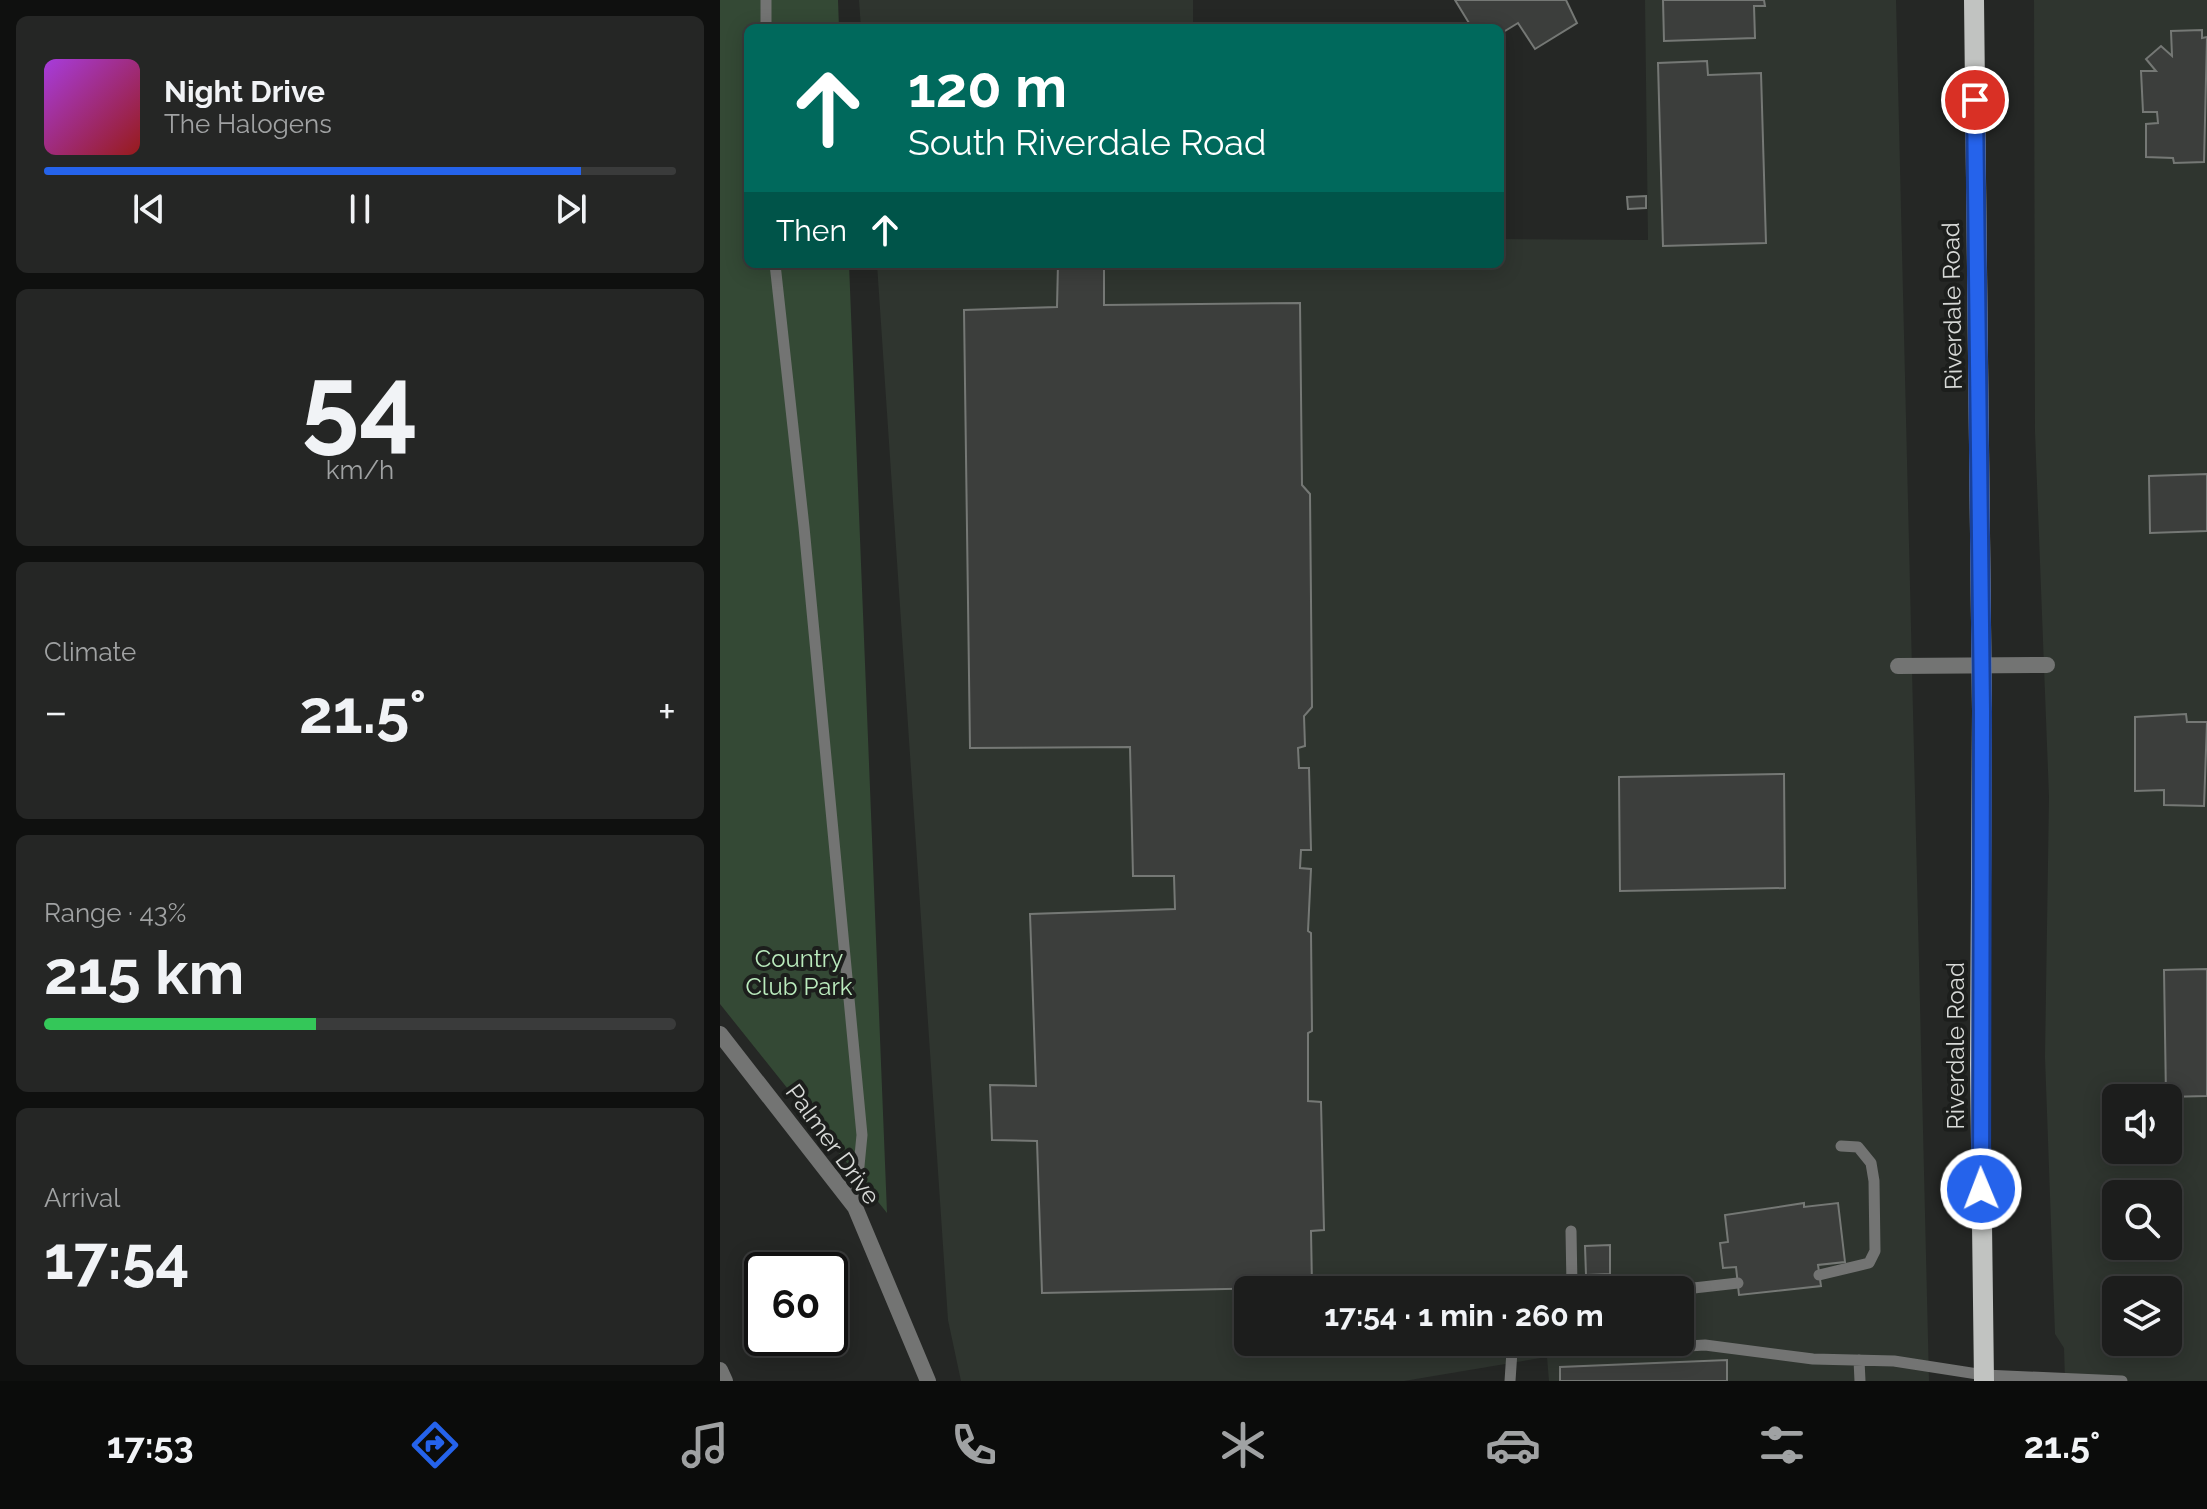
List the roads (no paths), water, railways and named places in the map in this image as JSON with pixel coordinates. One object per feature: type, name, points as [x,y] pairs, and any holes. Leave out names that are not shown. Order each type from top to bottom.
[{"type":"main road","name":"Riverdale Road","points":[[1974,0],[1982,711],[1980,1080],[1984,1378]]},
{"type":"street","points":[[1898,666],[2047,665]]},
{"type":"street","name":"Palmer Drive","points":[[720,1034],[855,1207],[928,1381]]},
{"type":"street","points":[[720,1370],[725,1381]]},
{"type":"lane","points":[[766,0],[766,24]]},
{"type":"lane","points":[[775,268],[804,527],[862,1135],[855,1207]]},
{"type":"lane","points":[[1819,1275],[1856,1269],[1869,1263],[1875,1251],[1871,1163],[1858,1147],[1841,1146]]},
{"type":"lane","points":[[1571,1231],[1572,1276]]},
{"type":"lane","points":[[1694,1288],[1738,1283]]},
{"type":"lane","points":[[1510,1381],[1512,1351],[1605,1351],[1705,1345],[1798,1357],[1909,1363],[1984,1378],[2122,1381]]},
{"type":"lane","points":[[1859,1360],[1860,1381]]},
{"type":"park label","name":"Country Club Park","points":[[799,972]]}]
